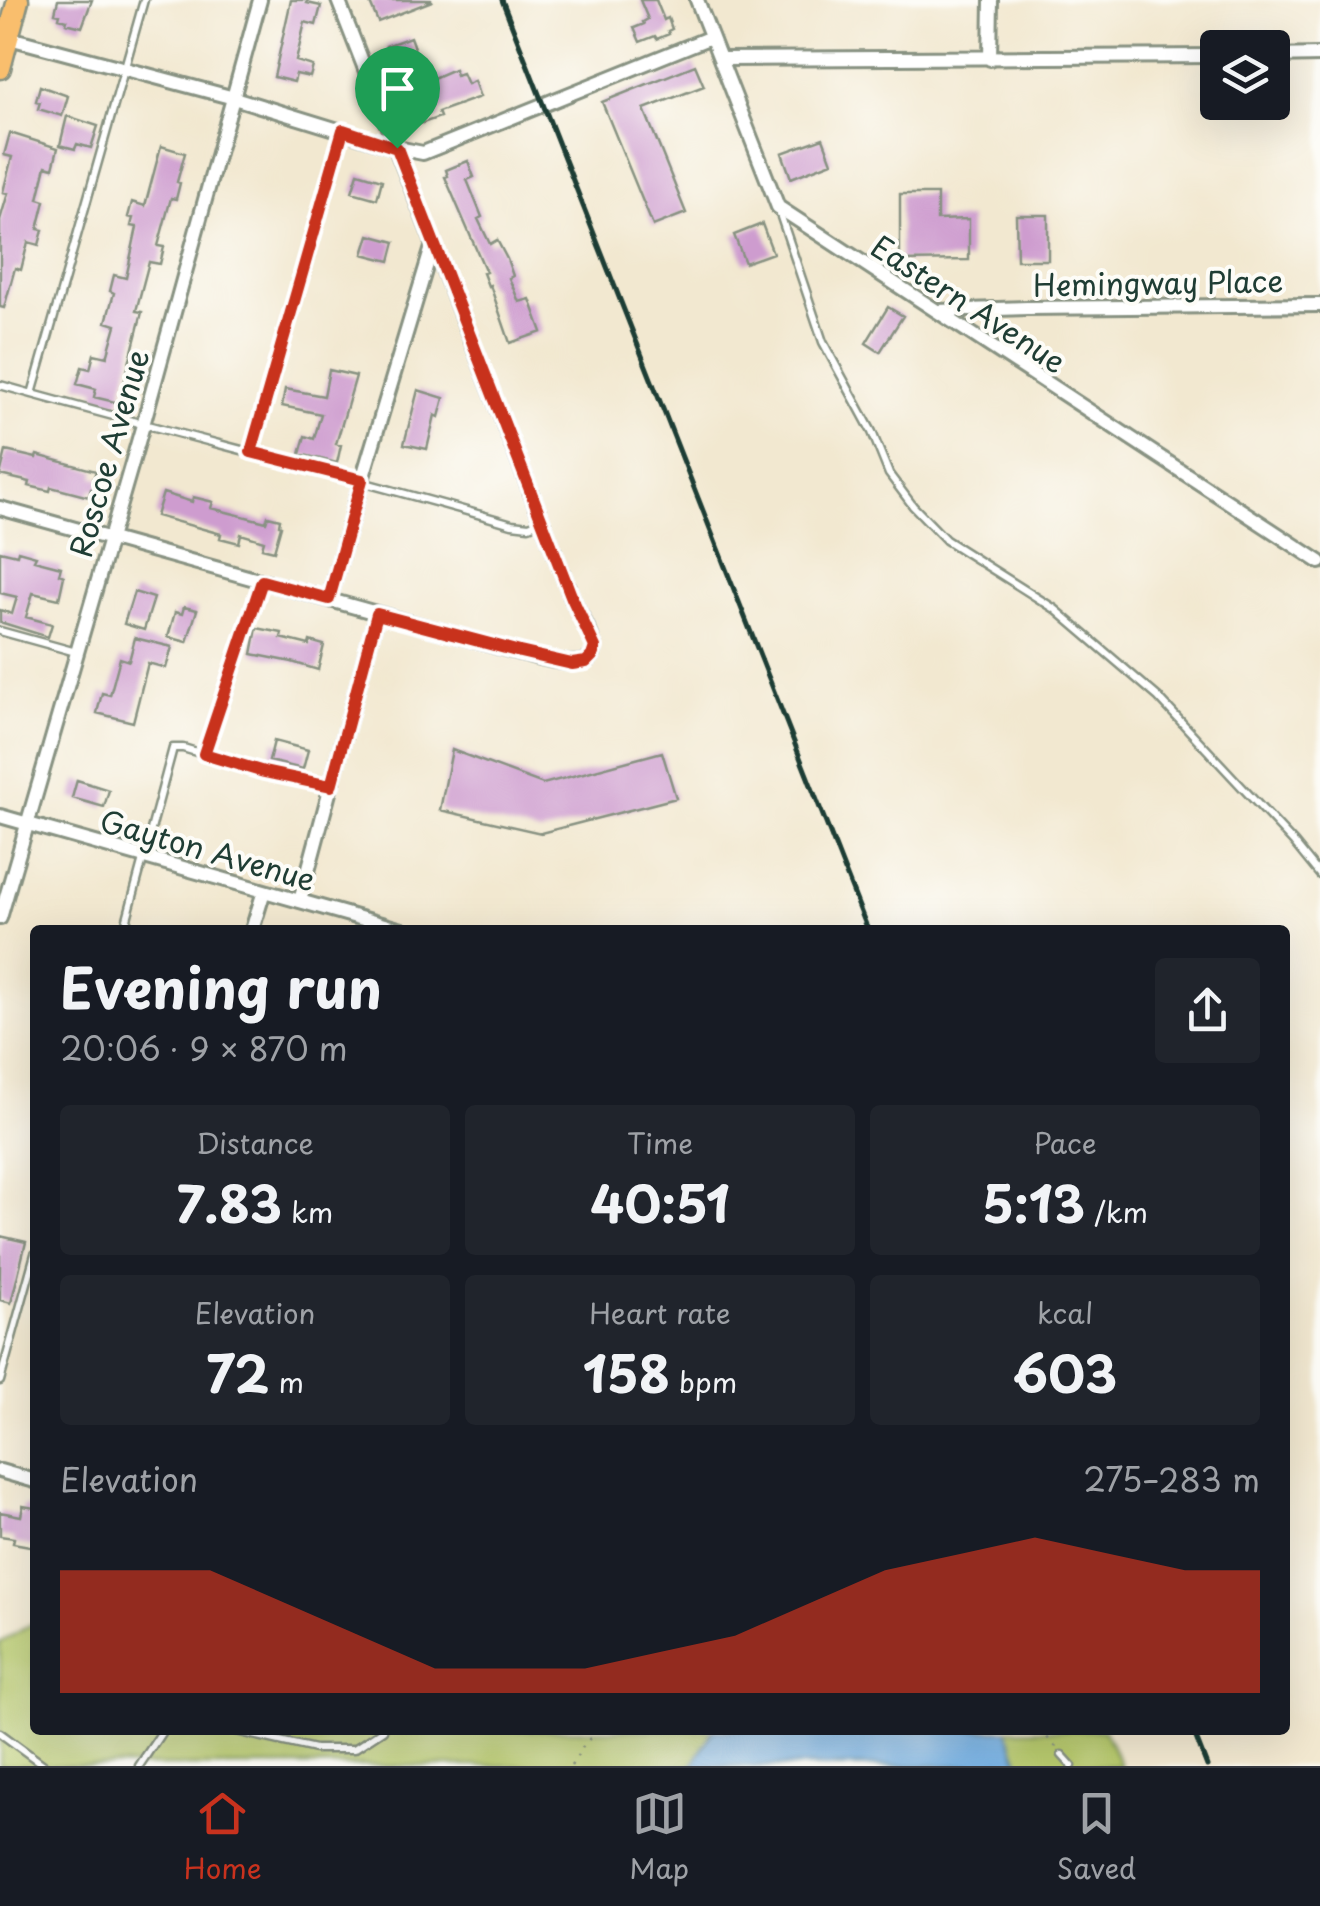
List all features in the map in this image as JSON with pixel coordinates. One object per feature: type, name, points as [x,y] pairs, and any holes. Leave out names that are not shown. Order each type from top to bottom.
[{"type":"main road","points":[[0,68],[4,36],[18,0]]},
{"type":"street","name":"Roscoe Avenue","points":[[0,918],[143,425],[260,0]]},
{"type":"street","points":[[0,508],[520,652],[572,664],[586,662],[592,656],[595,647],[572,598],[338,0]]},
{"type":"street","points":[[697,0],[778,207]]},
{"type":"street","points":[[990,0],[990,59]]},
{"type":"street","points":[[4,36],[414,152],[432,150],[711,37]]},
{"type":"street","points":[[720,59],[1200,56]]},
{"type":"street","points":[[1290,56],[1320,56]]},
{"type":"street","name":"Eastern Avenue","points":[[778,207],[1320,562]]},
{"type":"street","points":[[329,599],[433,244]]},
{"type":"street","name":"Hemingway Place","points":[[936,311],[1320,305]]},
{"type":"street","points":[[300,901],[377,614]]},
{"type":"street","name":"Gayton Avenue","points":[[0,816],[384,925]]},
{"type":"street","points":[[254,925],[264,891]]},
{"type":"street","points":[[0,1471],[30,1479]]},
{"type":"lane","points":[[32,394],[144,0]]},
{"type":"lane","points":[[251,452],[343,130]]},
{"type":"lane","points":[[778,207],[823,342],[872,432],[888,474],[913,506],[946,540],[1055,608],[1158,697],[1320,875]]},
{"type":"lane","points":[[0,385],[362,480],[512,524],[529,526],[542,520]]},
{"type":"lane","points":[[204,754],[262,581]]},
{"type":"lane","points":[[0,631],[77,652]]},
{"type":"lane","points":[[125,925],[172,748],[331,786]]},
{"type":"lane","points":[[0,1381],[30,1272]]},
{"type":"lane","points":[[0,1733],[45,1766]]},
{"type":"lane","points":[[138,1766],[160,1735]]},
{"type":"lane","points":[[253,1735],[314,1749],[354,1749],[375,1735]]},
{"type":"lane","points":[[1062,1755],[1072,1766]]},
{"type":"path","points":[[571,1766],[593,1735]]},
{"type":"green space","points":[[30,1625],[30,1735],[1106,1735],[1121,1766],[0,1766],[0,1643]]},
{"type":"water","points":[[710,1735],[1009,1735],[1021,1766],[692,1766]]},
{"type":"building","points":[[58,0],[92,0],[82,27],[59,18],[60,14],[55,13]]},
{"type":"building","points":[[291,0],[308,0],[307,3],[321,6],[316,25],[305,22],[296,61],[313,66],[310,77],[296,74],[294,82],[274,77]]},
{"type":"building","points":[[640,0],[656,0],[664,20],[668,18],[672,29],[669,34],[640,42],[634,28],[648,19]]},
{"type":"building","points":[[432,1],[378,22],[370,3]]},
{"type":"building","points":[[410,37],[425,77],[430,75],[431,79],[454,69],[456,75],[462,73],[467,84],[474,81],[480,97],[438,112],[440,117],[420,124],[386,46]]},
{"type":"building","points":[[695,65],[704,86],[644,109],[686,213],[653,226],[602,102]]},
{"type":"building","points":[[40,86],[68,96],[62,116],[38,109]]},
{"type":"building","points":[[67,116],[98,126],[91,148],[60,145]]},
{"type":"building","points":[[10,133],[58,148],[53,168],[46,166],[38,199],[45,201],[38,229],[43,230],[39,245],[28,242],[21,270],[15,268],[4,308],[0,307],[0,220],[8,193],[3,192],[12,157],[4,155]]},
{"type":"building","points":[[823,138],[832,162],[791,178],[782,153]]},
{"type":"building","points":[[161,146],[185,153],[176,199],[171,198],[158,246],[164,247],[160,264],[149,262],[136,311],[142,312],[119,403],[94,397],[96,389],[77,384],[82,367],[90,369],[94,354],[107,357],[116,325],[106,322],[114,293],[110,291],[114,275],[126,278],[137,227],[131,226],[133,218],[128,217],[132,202],[145,206]]},
{"type":"building","points":[[468,161],[474,177],[467,180],[482,217],[478,219],[490,244],[497,240],[507,259],[513,276],[509,278],[519,302],[530,299],[542,332],[510,343],[483,273],[486,272],[445,177],[446,170]]},
{"type":"building","points":[[358,173],[382,180],[377,199],[352,192]]},
{"type":"building","points":[[900,194],[937,194],[937,220],[969,219],[969,260],[900,261]]},
{"type":"building","points":[[1016,215],[1048,215],[1048,260],[1017,260]]},
{"type":"building","points":[[762,224],[773,253],[745,263],[734,235]]},
{"type":"building","points":[[369,235],[395,242],[390,261],[363,254]]},
{"type":"building","points":[[888,307],[903,316],[880,352],[866,343]]},
{"type":"building","points":[[329,370],[356,376],[336,444],[341,445],[337,463],[300,454],[305,436],[314,439],[321,414],[282,406],[285,389],[324,396]]},
{"type":"building","points":[[418,390],[444,398],[439,417],[435,415],[427,449],[404,444]]},
{"type":"building","points":[[6,451],[96,471],[94,477],[101,479],[98,491],[91,489],[89,497],[51,487],[50,491],[0,475]]},
{"type":"building","points":[[163,493],[192,502],[193,497],[213,502],[211,508],[266,522],[268,516],[280,519],[274,551],[262,548],[264,541],[241,534],[239,543],[156,516]]},
{"type":"building","points":[[0,551],[17,555],[18,551],[61,567],[59,574],[64,576],[59,599],[33,593],[26,617],[52,624],[48,637],[0,622],[0,610],[12,614],[17,597],[0,593]]},
{"type":"building","points":[[134,592],[154,598],[144,630],[124,624]]},
{"type":"building","points":[[184,607],[197,610],[187,642],[168,637],[175,612],[182,614]]},
{"type":"building","points":[[257,628],[282,633],[281,638],[324,645],[318,670],[252,654]]},
{"type":"building","points":[[135,638],[172,647],[166,668],[148,663],[133,722],[97,713],[102,693],[110,695],[120,658],[129,661]]},
{"type":"building","points":[[274,741],[308,750],[303,769],[269,761]]},
{"type":"building","points":[[452,750],[543,784],[662,752],[676,798],[541,833],[440,810]]},
{"type":"building","points":[[77,780],[109,790],[104,807],[72,798]]},
{"type":"building","points":[[0,1236],[26,1242],[11,1303],[0,1300]]},
{"type":"building","points":[[23,1506],[30,1507],[30,1546],[0,1536],[0,1512],[21,1516]]},
{"type":"railway","points":[[502,0],[866,925]]},
{"type":"railway","points":[[1195,1735],[1207,1766]]},
{"type":"route","points":[[343,130],[397,148],[572,598],[595,647],[586,662],[572,664],[377,614],[331,786],[204,754],[262,581],[329,599],[362,480],[251,452],[343,130]]}]
